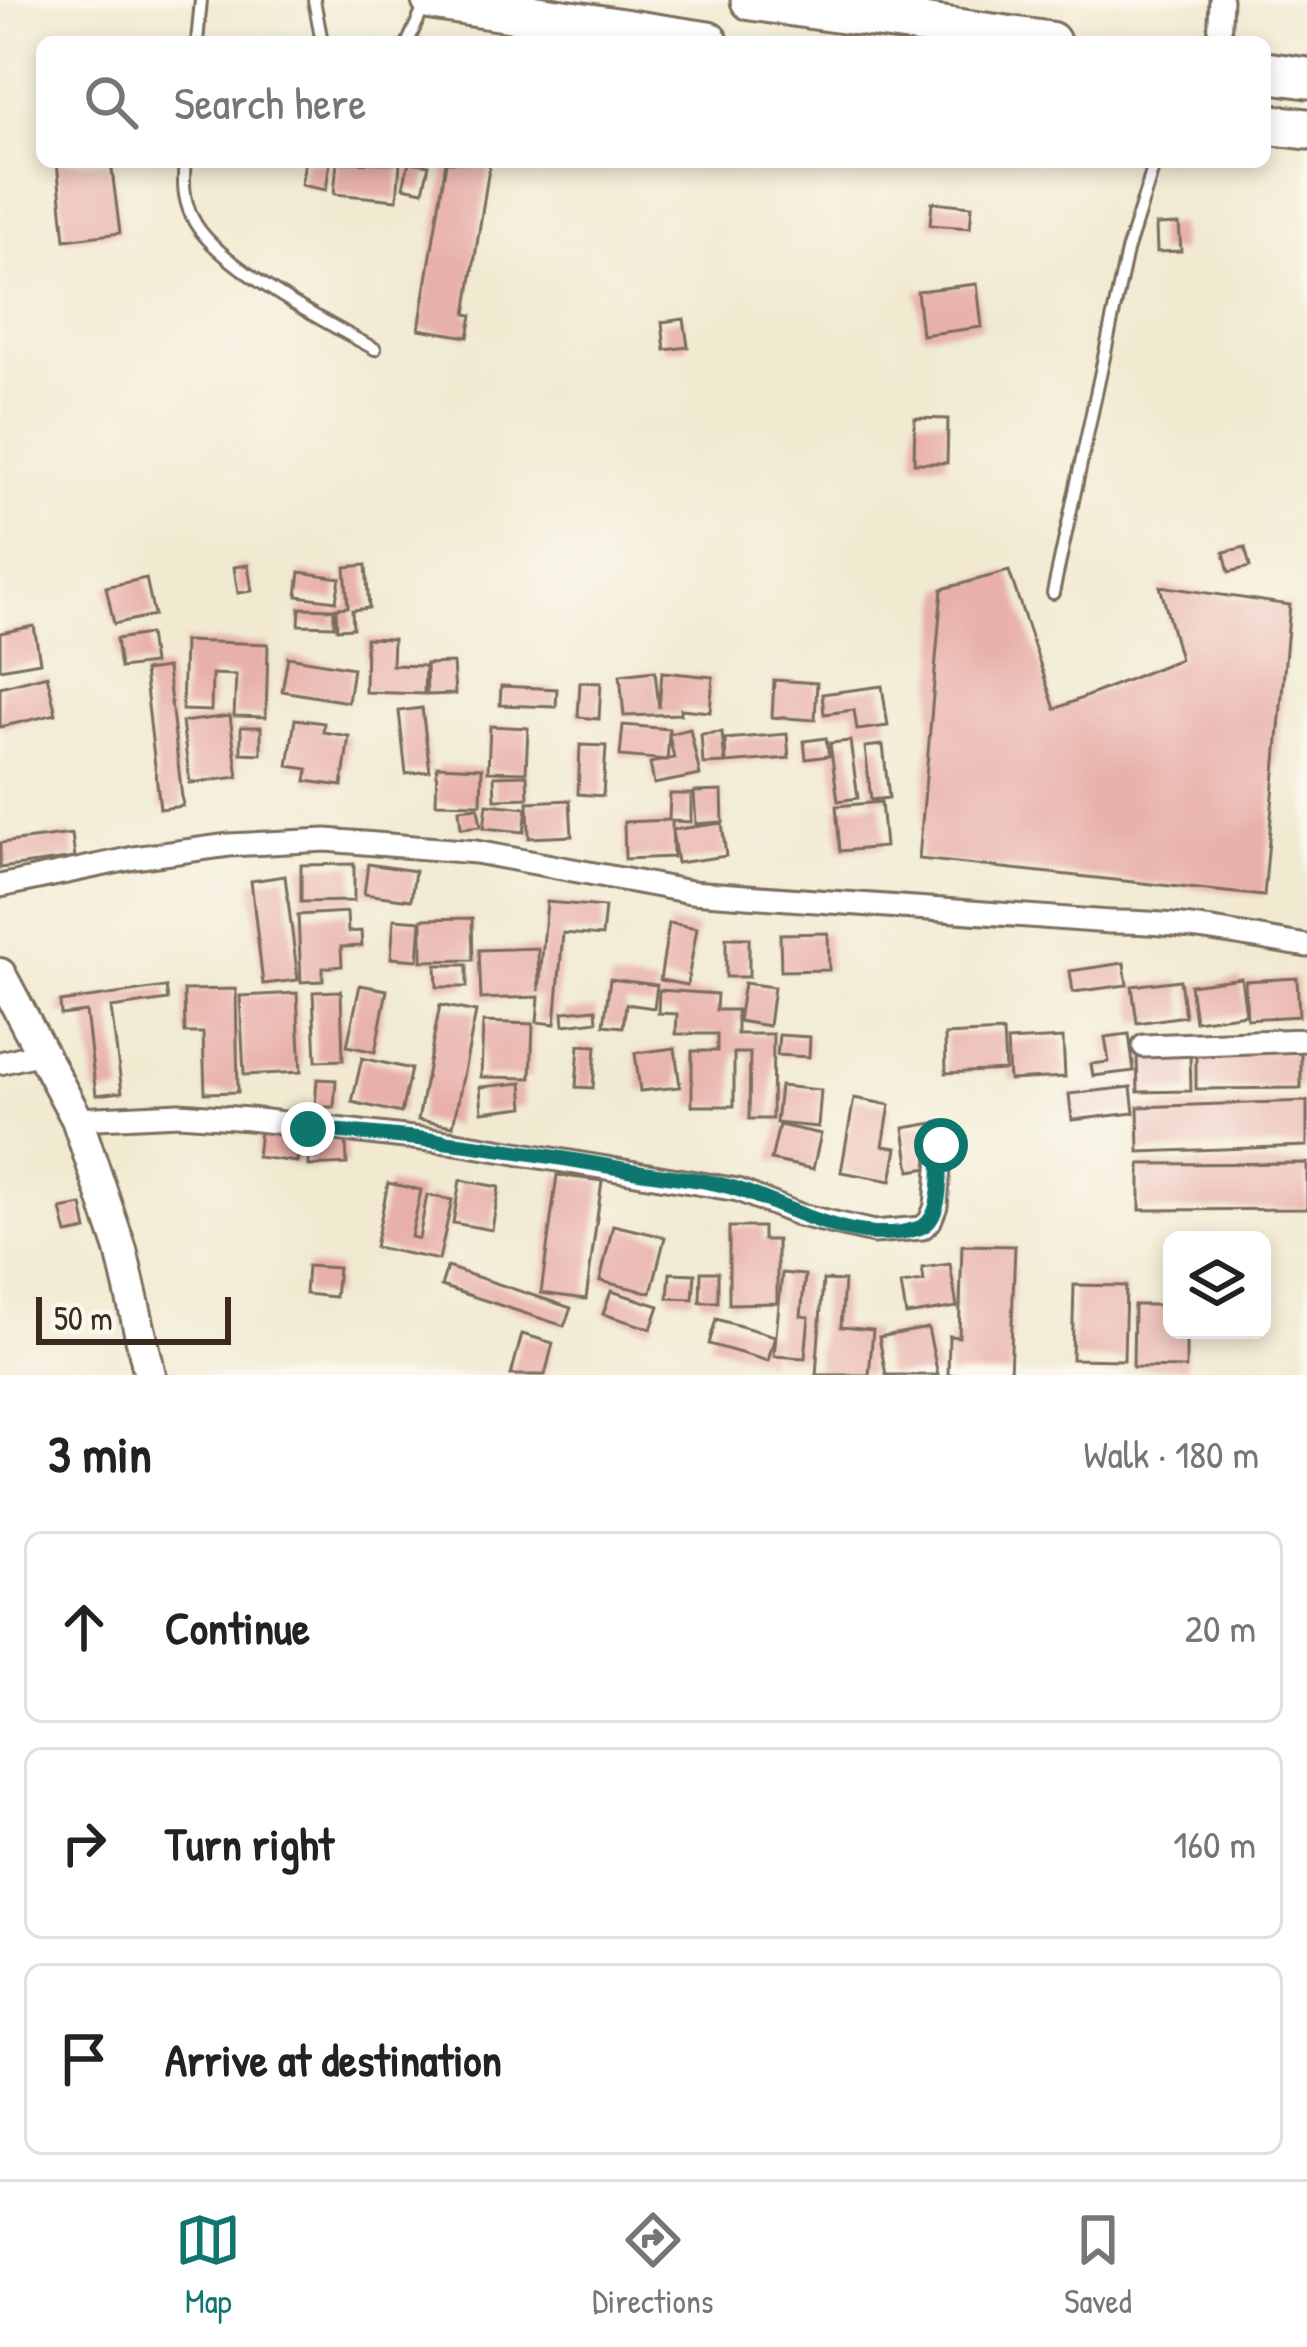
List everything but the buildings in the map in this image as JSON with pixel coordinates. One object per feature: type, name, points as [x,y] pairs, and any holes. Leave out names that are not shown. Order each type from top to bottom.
[{"type":"highway","points":[[430,0],[668,36]]},
{"type":"highway","points":[[751,0],[1007,36]]},
{"type":"highway","points":[[1271,73],[1307,78]]},
{"type":"highway","points":[[1271,125],[1307,129]]},
{"type":"main road","points":[[0,974],[77,1119],[121,1250],[150,1375]]},
{"type":"street","points":[[1220,36],[1221,0]]},
{"type":"street","points":[[0,886],[134,858],[229,845],[326,840],[476,852],[710,894],[1163,922],[1307,946]]},
{"type":"street","points":[[1144,1046],[1307,1040]]},
{"type":"street","points":[[0,1063],[41,1053]]},
{"type":"street","points":[[77,1119],[178,1114],[249,1119],[499,1149],[739,1190],[800,1215],[874,1232],[922,1228],[930,1221],[936,1206],[941,1145]]},
{"type":"lane","points":[[198,36],[202,0]]},
{"type":"lane","points":[[314,0],[321,36]]},
{"type":"lane","points":[[411,36],[430,0]]},
{"type":"lane","points":[[185,168],[183,188],[193,221],[217,248],[306,312],[375,349]]},
{"type":"lane","points":[[1053,593],[1127,250],[1153,168]]},
{"type":"route","points":[[308,1129],[456,1143],[739,1190],[800,1215],[874,1232],[922,1228],[934,1216],[941,1145]]}]
